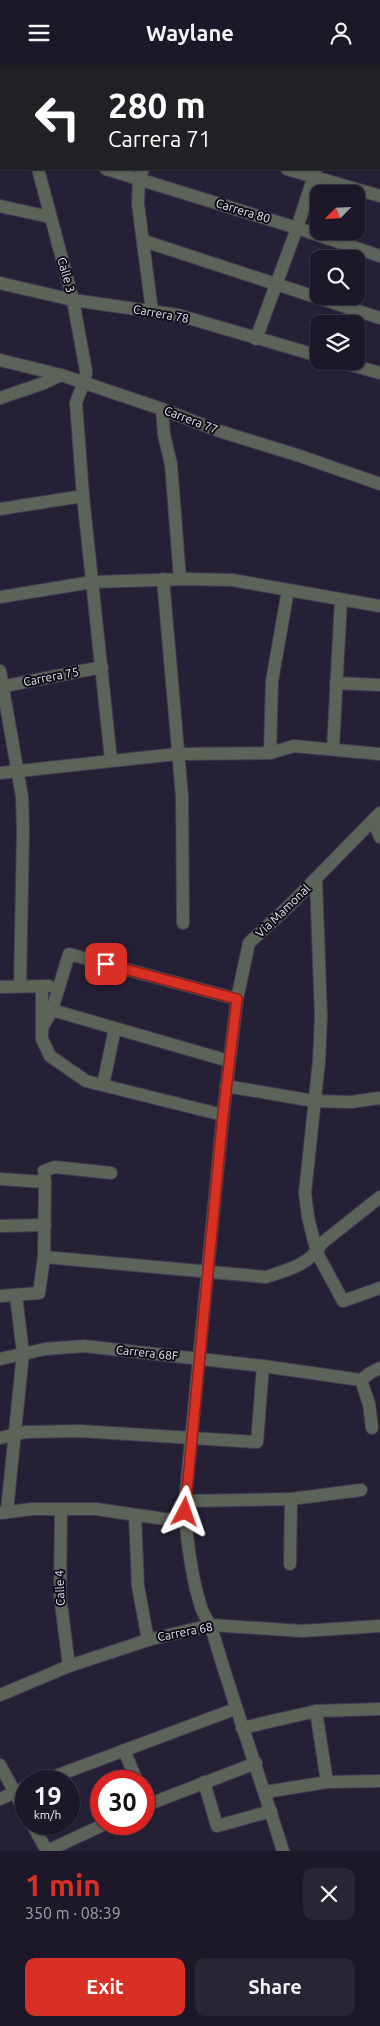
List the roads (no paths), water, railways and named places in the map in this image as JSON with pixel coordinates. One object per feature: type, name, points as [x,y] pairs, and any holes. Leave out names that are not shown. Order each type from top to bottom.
[{"type":"street","name":"Calle 3","points":[[38,170],[73,300],[86,371],[84,383],[78,393],[76,403],[82,496],[111,760]]},
{"type":"street","name":"Carrera 80","points":[[113,170],[141,174],[380,256]]},
{"type":"street","points":[[294,170],[314,173],[380,196]]},
{"type":"street","points":[[256,339],[297,228],[314,173]]},
{"type":"street","points":[[141,174],[138,204],[152,311]]},
{"type":"street","points":[[0,206],[50,217]]},
{"type":"street","points":[[144,241],[380,318]]},
{"type":"street","name":"Carrera 78","points":[[0,283],[73,300],[178,315],[310,354]]},
{"type":"street","name":"Carrera 77","points":[[0,360],[61,375],[162,409],[219,431],[380,481]]},
{"type":"street","points":[[365,369],[380,373]]},
{"type":"street","points":[[0,397],[44,383],[61,375]]},
{"type":"street","points":[[162,409],[164,435],[171,464],[180,579]]},
{"type":"street","points":[[0,509],[82,496]]},
{"type":"street","points":[[163,579],[182,797],[183,923]]},
{"type":"street","points":[[0,597],[92,582],[163,579],[232,580],[380,605]]},
{"type":"street","points":[[270,753],[272,681],[288,590]]},
{"type":"street","points":[[333,748],[342,600]]},
{"type":"street","name":"Carrera 75","points":[[1,687],[102,667]]},
{"type":"street","points":[[0,671],[1,687],[22,797],[24,831],[20,986]]},
{"type":"street","points":[[336,683],[380,685]]},
{"type":"street","points":[[0,773],[177,754],[270,753],[294,746],[333,748],[380,754]]},
{"type":"street","points":[[377,817],[380,837]]},
{"type":"street","name":"Vía Mamonal","points":[[283,1851],[256,1763],[242,1728],[211,1625],[203,1612],[185,1522],[185,1501],[226,1086],[237,999],[249,943],[377,817]]},
{"type":"street","points":[[316,879],[321,1002],[319,1061],[305,1193],[308,1217],[317,1253],[343,1301],[380,1288]]},
{"type":"street","points":[[42,1028],[52,1010],[69,954],[237,999]]},
{"type":"street","points":[[42,985],[42,1039],[50,1056],[86,1081],[223,1115]]},
{"type":"street","points":[[0,987],[59,986]]},
{"type":"street","points":[[52,1010],[229,1061]]},
{"type":"street","points":[[103,1085],[115,1028]]},
{"type":"street","points":[[226,1086],[314,1101],[351,1102],[380,1098]]},
{"type":"street","points":[[0,1296],[39,1293],[44,1257],[44,1171],[55,1167],[111,1173]]},
{"type":"street","points":[[0,1179],[45,1182]]},
{"type":"street","points":[[44,1257],[266,1277],[290,1269],[312,1258],[322,1243],[380,1197]]},
{"type":"street","points":[[0,1226],[45,1225]]},
{"type":"street","points":[[16,1296],[23,1353],[4,1512],[32,1509],[96,1509],[185,1522]]},
{"type":"street","name":"Carrera 68F","points":[[0,1359],[45,1349],[84,1346],[263,1366],[361,1380]]},
{"type":"street","points":[[0,1438],[26,1432],[80,1431],[257,1442],[263,1366]]},
{"type":"street","points":[[372,1428],[369,1404],[361,1380],[380,1368]]},
{"type":"street","points":[[185,1501],[291,1499],[361,1490]]},
{"type":"street","points":[[290,1564],[291,1499]]},
{"type":"street","name":"Calle 4","points":[[60,1510],[60,1595],[69,1666]]},
{"type":"street","points":[[135,1515],[138,1586],[148,1640]]},
{"type":"street","name":"Carrera 68","points":[[0,1695],[69,1666],[148,1640],[211,1625],[302,1631],[380,1626]]},
{"type":"street","points":[[70,1770],[236,1709]]},
{"type":"street","points":[[316,1711],[327,1783]]},
{"type":"street","points":[[242,1728],[316,1711],[379,1712]]},
{"type":"street","points":[[124,1749],[133,1770]]},
{"type":"street","points":[[155,1799],[256,1763]]},
{"type":"street","points":[[0,1765],[15,1783]]},
{"type":"street","points":[[265,1791],[327,1783],[380,1781]]},
{"type":"street","points":[[204,1782],[218,1826],[271,1811]]},
{"type":"street","points":[[0,1799],[15,1792]]},
{"type":"street","points":[[38,1835],[47,1851],[90,1831]]}]
